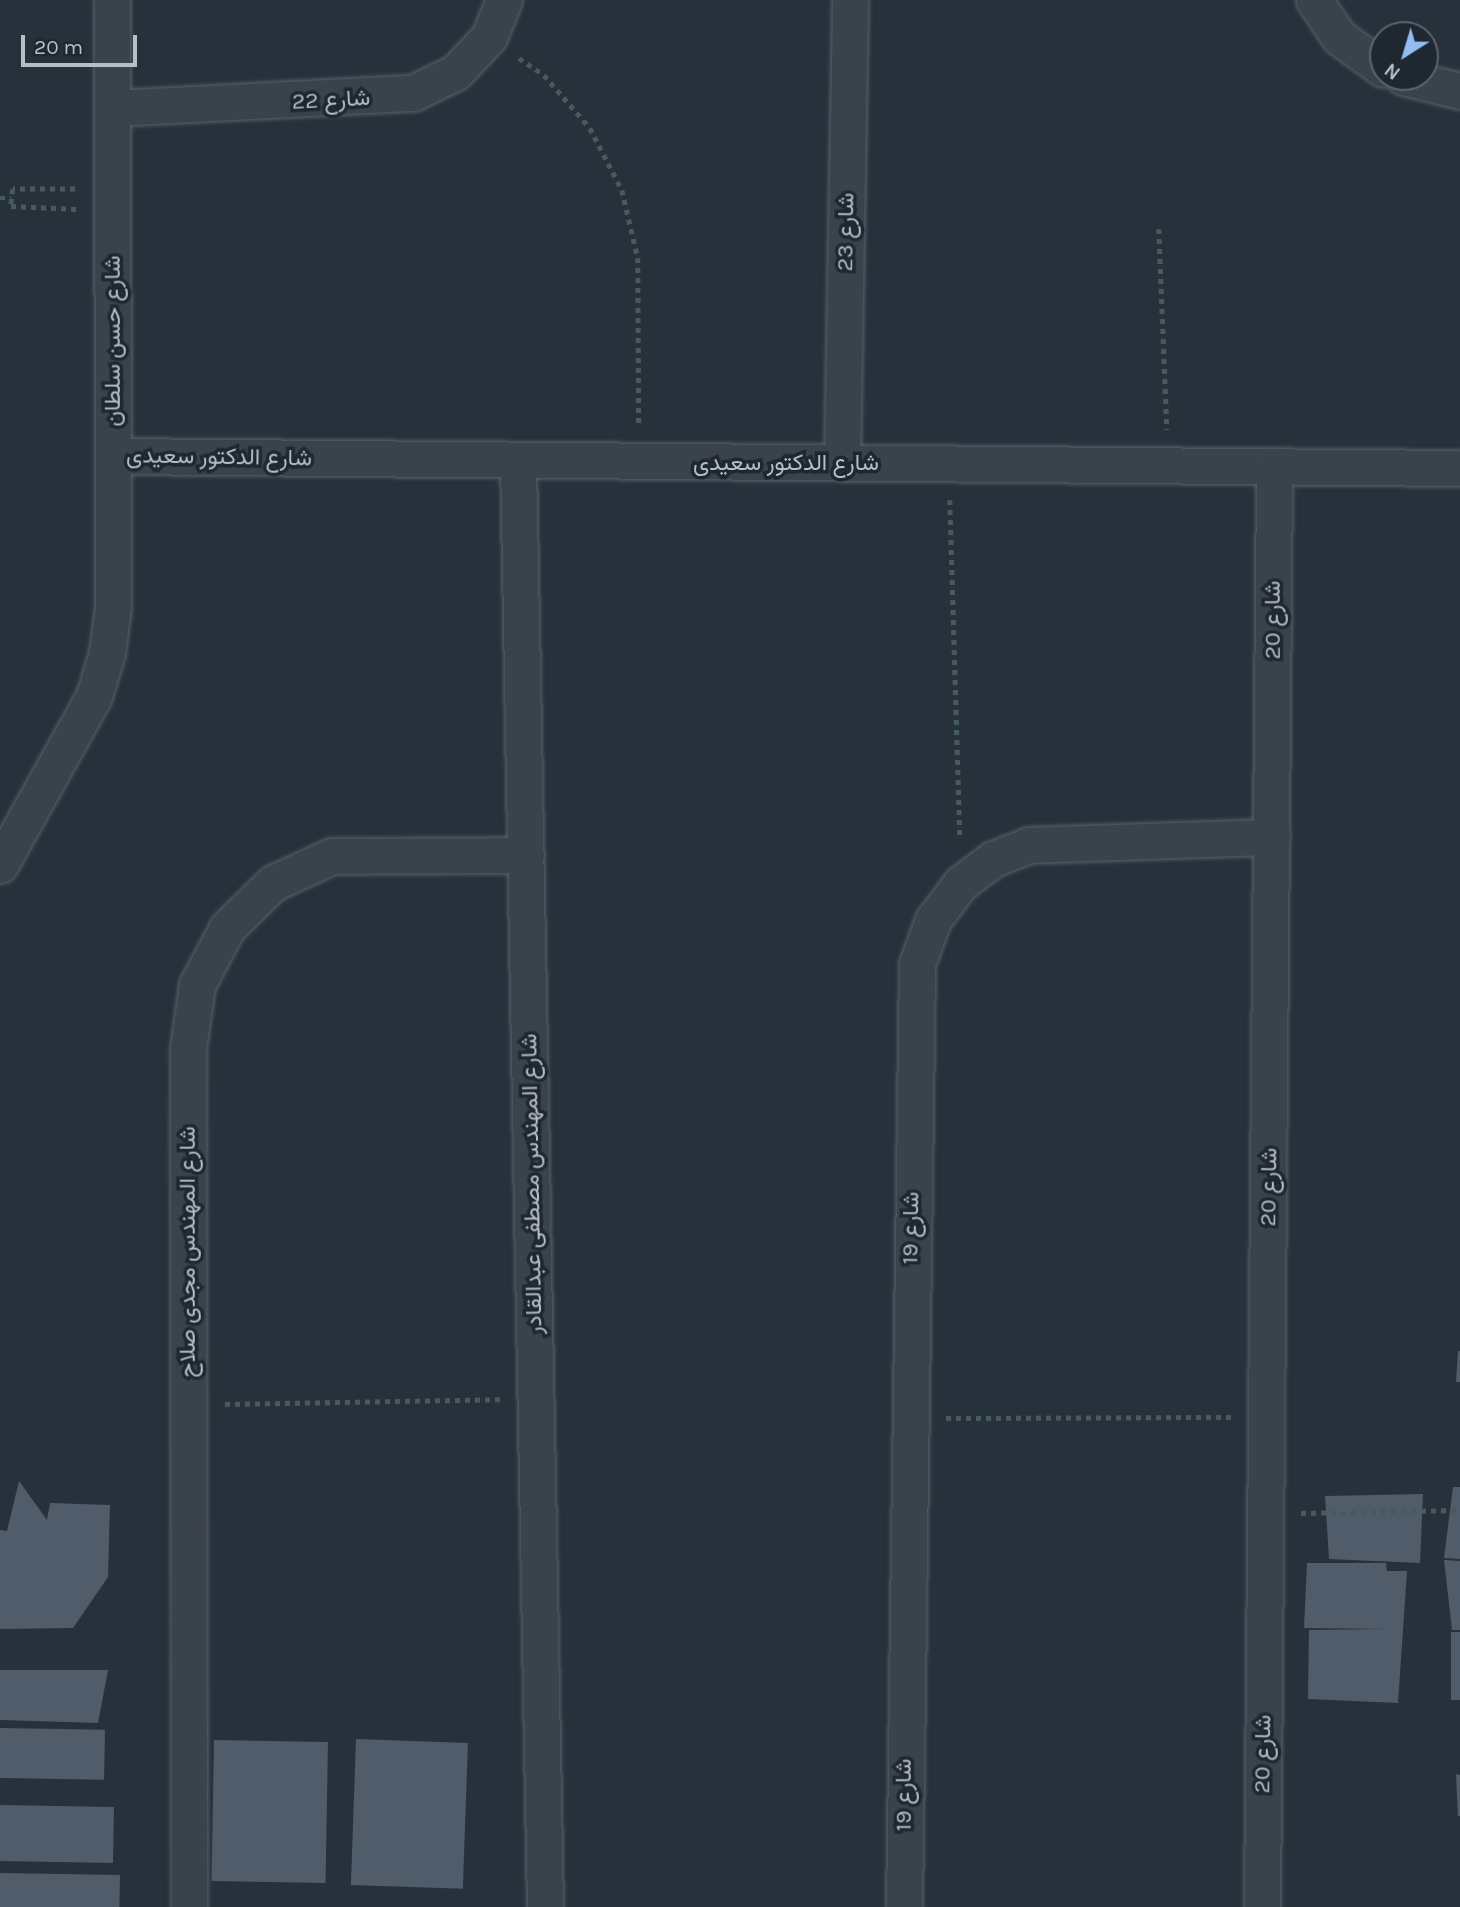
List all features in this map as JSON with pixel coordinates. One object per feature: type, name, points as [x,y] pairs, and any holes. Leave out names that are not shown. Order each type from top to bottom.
[{"type":"street","name":"شارع حسن سلطان","points":[[0,865],[89,706],[107,653],[113,607],[112,0]]},
{"type":"street","name":"شارع 22","points":[[113,108],[413,93],[456,72],[489,37],[504,0]]},
{"type":"street","name":"شارع 23","points":[[842,463],[850,0]]},
{"type":"street","points":[[1314,0],[1339,37],[1369,59]]},
{"type":"street","points":[[1439,85],[1460,90]]},
{"type":"street","name":"شارع الدكتور سعيدى","points":[[113,456],[1460,468]]},
{"type":"street","name":"شارع المهندس مصطفى عبدالقادر","points":[[518,461],[545,1907]]},
{"type":"street","name":"شارع 20","points":[[1262,1907],[1274,467]]},
{"type":"street","name":"شارع 19","points":[[904,1907],[907,1418],[917,964],[933,920],[961,883],[993,859],[1029,845],[1272,836]]},
{"type":"street","name":"شارع المهندس مجدى صلاح","points":[[189,1907],[188,1049],[197,985],[227,928],[274,883],[332,856],[526,855]]},
{"type":"path","points":[[489,37],[544,75],[590,128],[622,190],[638,258],[639,462]]},
{"type":"path","points":[[13,188],[113,199],[14,209],[10,198],[13,188]]},
{"type":"path","points":[[0,198],[10,198]]},
{"type":"path","points":[[1159,229],[1168,466]]},
{"type":"path","points":[[950,464],[961,883]]},
{"type":"path","points":[[188,1405],[536,1398]]},
{"type":"path","points":[[907,1418],[1267,1416]]},
{"type":"path","points":[[1266,1513],[1460,1510]]},
{"type":"building","points":[[1458,1351],[1460,1382],[1456,1382]]},
{"type":"building","points":[[19,1481],[47,1520],[50,1503],[110,1505],[108,1577],[73,1628],[0,1629],[0,1530],[7,1531]]},
{"type":"building","points":[[1453,1487],[1460,1487],[1460,1559],[1444,1558]]},
{"type":"building","points":[[1423,1494],[1420,1563],[1329,1559],[1325,1496]]},
{"type":"building","points":[[1444,1560],[1460,1561],[1460,1630],[1452,1630]]},
{"type":"building","points":[[1307,1563],[1386,1563],[1387,1571],[1407,1571],[1398,1703],[1308,1699],[1309,1630],[1386,1629],[1304,1628]]},
{"type":"building","points":[[1451,1632],[1460,1632],[1460,1700],[1451,1700]]},
{"type":"building","points":[[0,1670],[108,1670],[98,1723],[0,1720]]},
{"type":"building","points":[[0,1728],[105,1730],[104,1780],[0,1778]]},
{"type":"building","points":[[356,1739],[468,1743],[463,1889],[351,1885]]},
{"type":"building","points":[[214,1740],[328,1742],[326,1883],[212,1881]]},
{"type":"building","points":[[1456,1774],[1460,1775],[1460,1816],[1458,1816]]},
{"type":"building","points":[[0,1805],[114,1807],[113,1863],[0,1861]]},
{"type":"building","points":[[0,1873],[120,1875],[119,1907],[0,1907]]}]
